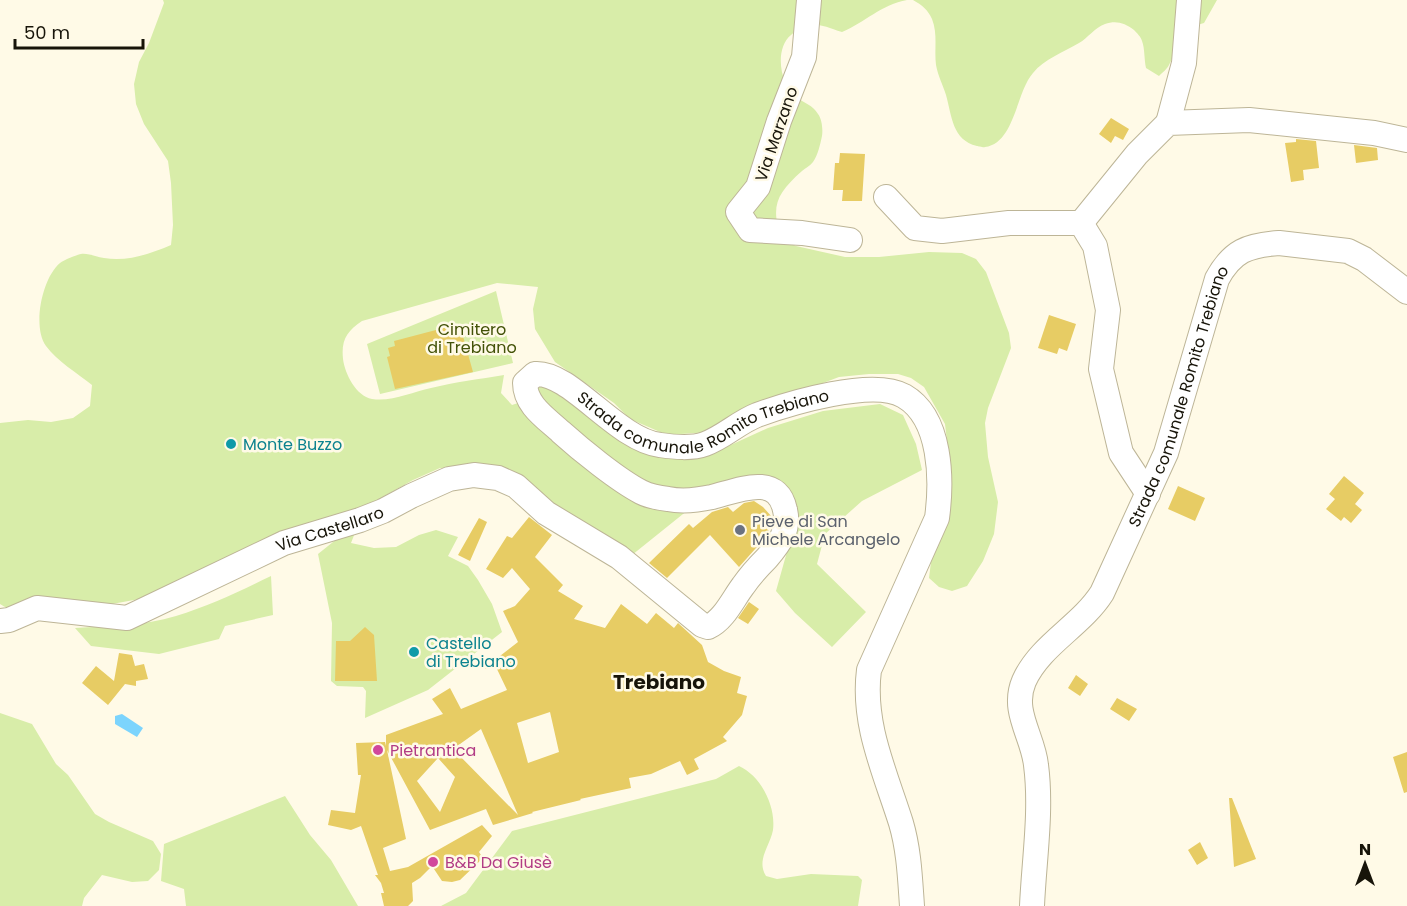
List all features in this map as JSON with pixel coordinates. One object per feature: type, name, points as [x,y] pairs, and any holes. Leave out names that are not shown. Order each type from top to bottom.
[{"type":"street","name":"Via Marzano","points":[[809,0],[804,57],[779,121],[758,187],[738,212],[750,230],[802,233],[850,240]]},
{"type":"street","points":[[1081,223],[1137,154],[1168,123],[1184,63],[1189,0]]},
{"type":"street","points":[[1168,123],[1249,120],[1374,133],[1407,140]]},
{"type":"street","points":[[886,197],[915,228],[942,231],[1009,223],[1081,223]]},
{"type":"street","points":[[1081,223],[1095,246],[1108,310],[1101,369],[1121,453],[1148,494]]},
{"type":"street","name":"Strada comunale Romito Trebiano","points":[[1032,906],[1036,840],[1036,763],[1021,714],[1020,693],[1033,666],[1093,608],[1102,593],[1173,434],[1217,279],[1226,263],[1238,253],[1254,246],[1279,243],[1348,251],[1364,258],[1407,292]]},
{"type":"street","name":"Strada comunale Romito Trebiano","points":[[641,574],[702,625],[708,627],[713,625],[779,544],[787,519],[784,504],[767,488],[757,486],[683,501],[643,493],[626,483],[574,443],[529,401],[525,383],[535,374],[549,376],[563,384],[632,436],[654,444],[676,447],[705,444],[756,416],[828,394],[887,391],[904,396],[916,406],[932,433],[939,462],[940,494],[937,518],[869,670],[866,691],[873,742],[902,825],[910,870],[912,906]]},
{"type":"street","name":"Via Castellaro","points":[[0,621],[9,620],[37,608],[127,618],[284,543],[360,520],[449,479],[474,475],[498,478],[516,486],[546,513],[619,557],[641,574]]},
{"type":"green space","points":[[163,0],[907,0],[889,5],[842,32],[815,24],[804,26],[786,41],[782,49],[781,67],[786,84],[796,97],[816,111],[821,122],[822,134],[819,150],[813,162],[793,179],[781,194],[776,209],[776,218],[782,239],[796,246],[845,257],[879,257],[929,252],[962,253],[976,259],[986,272],[1009,333],[1011,348],[988,408],[985,423],[988,457],[998,502],[994,534],[983,561],[967,586],[952,591],[939,587],[929,578],[931,562],[952,484],[945,424],[924,387],[911,378],[898,374],[839,377],[749,411],[709,432],[667,435],[630,419],[614,403],[555,362],[535,329],[533,309],[538,287],[497,283],[362,321],[352,328],[343,346],[344,365],[352,384],[366,397],[379,400],[449,384],[504,375],[501,393],[512,405],[521,402],[688,510],[632,555],[494,466],[440,468],[361,509],[360,520],[351,543],[374,548],[396,547],[419,535],[436,530],[458,537],[448,556],[468,566],[492,604],[502,632],[428,690],[365,718],[366,691],[363,687],[337,686],[331,681],[332,623],[318,554],[358,522],[145,598],[101,606],[10,610],[0,604],[0,423],[28,420],[51,422],[73,418],[90,406],[92,385],[56,357],[42,338],[41,303],[48,280],[60,263],[79,255],[121,259],[147,254],[171,245],[173,225],[168,161],[144,124],[136,104],[134,84],[139,62],[149,43],[164,3]]},
{"type":"green space","points":[[913,0],[1217,0],[1204,23],[1184,30],[1180,34],[1169,65],[1159,76],[1146,68],[1144,47],[1134,30],[1117,22],[1098,28],[1082,41],[1048,60],[1033,73],[1027,81],[1009,127],[1003,136],[995,143],[983,147],[969,143],[962,138],[954,126],[936,65],[935,30],[932,19],[924,8]]},
{"type":"green space","name":"Cimitero di Trebiano","points":[[496,291],[513,363],[380,394],[367,344]]},
{"type":"green space","points":[[543,384],[629,444],[711,454],[768,428],[823,411],[880,404],[903,415],[916,444],[922,470],[862,501],[825,534],[817,564],[866,612],[832,647],[795,613],[776,591],[790,541],[787,497],[675,490],[649,483],[623,468],[541,404],[537,388]]},
{"type":"green space","points":[[271,576],[273,615],[225,626],[219,639],[159,654],[91,646],[75,628],[126,625],[164,619],[212,603]]},
{"type":"green space","points":[[0,713],[32,724],[56,764],[68,775],[95,814],[153,841],[161,854],[159,870],[148,881],[132,882],[102,875],[84,898],[82,906],[0,906]]},
{"type":"green space","points":[[739,766],[760,784],[772,811],[773,830],[762,864],[766,876],[777,879],[811,874],[858,876],[862,880],[858,906],[441,906],[466,893],[512,831],[716,779]]},
{"type":"green space","points":[[285,796],[310,835],[331,860],[358,906],[186,906],[184,889],[161,881],[164,844]]},
{"type":"water","points":[[122,714],[143,728],[137,737],[115,724],[115,716]]},
{"type":"building","points":[[1111,118],[1129,129],[1123,140],[1115,136],[1111,143],[1099,134]]},
{"type":"building","points":[[1296,139],[1316,141],[1319,168],[1303,170],[1304,180],[1291,182],[1285,143],[1296,142]]},
{"type":"building","points":[[1354,145],[1377,148],[1378,160],[1356,163]]},
{"type":"building","points":[[840,153],[865,154],[862,201],[842,201],[843,190],[833,190],[835,163],[839,163]]},
{"type":"building","points":[[1049,315],[1076,324],[1067,351],[1059,348],[1057,354],[1038,348]]},
{"type":"building","points":[[455,325],[456,331],[461,329],[473,372],[395,389],[387,357],[390,356],[388,348],[395,346],[394,341]]},
{"type":"building","points":[[1344,476],[1364,493],[1355,504],[1362,510],[1351,523],[1344,517],[1341,521],[1326,509],[1335,499],[1329,494]]},
{"type":"building","points":[[1178,486],[1205,498],[1195,521],[1168,509]]},
{"type":"building","name":"Pieve di San Michele Arcangelo","points":[[754,501],[772,517],[772,522],[766,528],[769,531],[764,539],[739,567],[710,535],[667,578],[649,563],[689,524],[693,528],[712,512],[728,507],[733,512],[744,503]]},
{"type":"building","points":[[529,517],[552,535],[535,557],[563,585],[558,591],[583,606],[574,619],[605,628],[621,604],[647,624],[656,613],[674,628],[678,623],[702,645],[708,662],[741,677],[737,693],[747,696],[742,715],[723,737],[727,741],[694,759],[699,769],[687,775],[680,761],[651,774],[629,778],[631,788],[580,799],[493,825],[486,809],[430,830],[387,750],[406,839],[383,848],[390,871],[408,867],[482,825],[492,836],[479,852],[483,858],[460,880],[442,881],[432,866],[412,883],[413,901],[408,906],[384,906],[381,893],[384,893],[375,875],[378,875],[361,826],[351,830],[328,825],[331,810],[355,813],[361,775],[358,775],[356,743],[385,742],[386,746],[386,735],[443,714],[432,699],[450,688],[461,709],[507,690],[496,667],[483,669],[518,642],[503,611],[515,606],[530,589],[512,568],[503,578],[486,569],[507,536],[512,538]],"holes":[[[550,712],[559,752],[528,763],[517,723]],[[481,729],[518,815],[453,749]],[[438,758],[455,777],[440,812],[417,781]]]},
{"type":"building","points":[[479,518],[487,522],[470,561],[458,555]]},
{"type":"building","points":[[749,602],[759,609],[748,624],[738,618]]},
{"type":"building","points":[[365,627],[374,635],[377,681],[335,681],[336,641],[350,641]]},
{"type":"building","points":[[119,653],[132,655],[135,666],[144,664],[148,679],[136,681],[136,686],[125,684],[108,705],[82,683],[96,666],[114,681]]},
{"type":"building","points":[[1076,675],[1088,684],[1080,696],[1068,688]]},
{"type":"building","points":[[1117,698],[1137,709],[1129,721],[1110,709]]},
{"type":"building","points":[[1407,752],[1407,792],[1404,793],[1393,757]]},
{"type":"building","points":[[1229,798],[1232,798],[1256,859],[1234,867]]},
{"type":"building","points":[[1200,842],[1208,858],[1197,865],[1188,850]]},
{"type":"place","name":"Monte Buzzo","points":[[231,444]]},
{"type":"place","name":"Pieve di San Michele Arcangelo","points":[[740,530]]},
{"type":"place","name":"Castello di Trebiano","points":[[414,652]]},
{"type":"place","name":"Pietrantica","points":[[378,750]]},
{"type":"place","name":"B&B Da Giusè","points":[[433,862]]},
{"type":"district","name":"Trebiano","points":[[659,682]]}]
